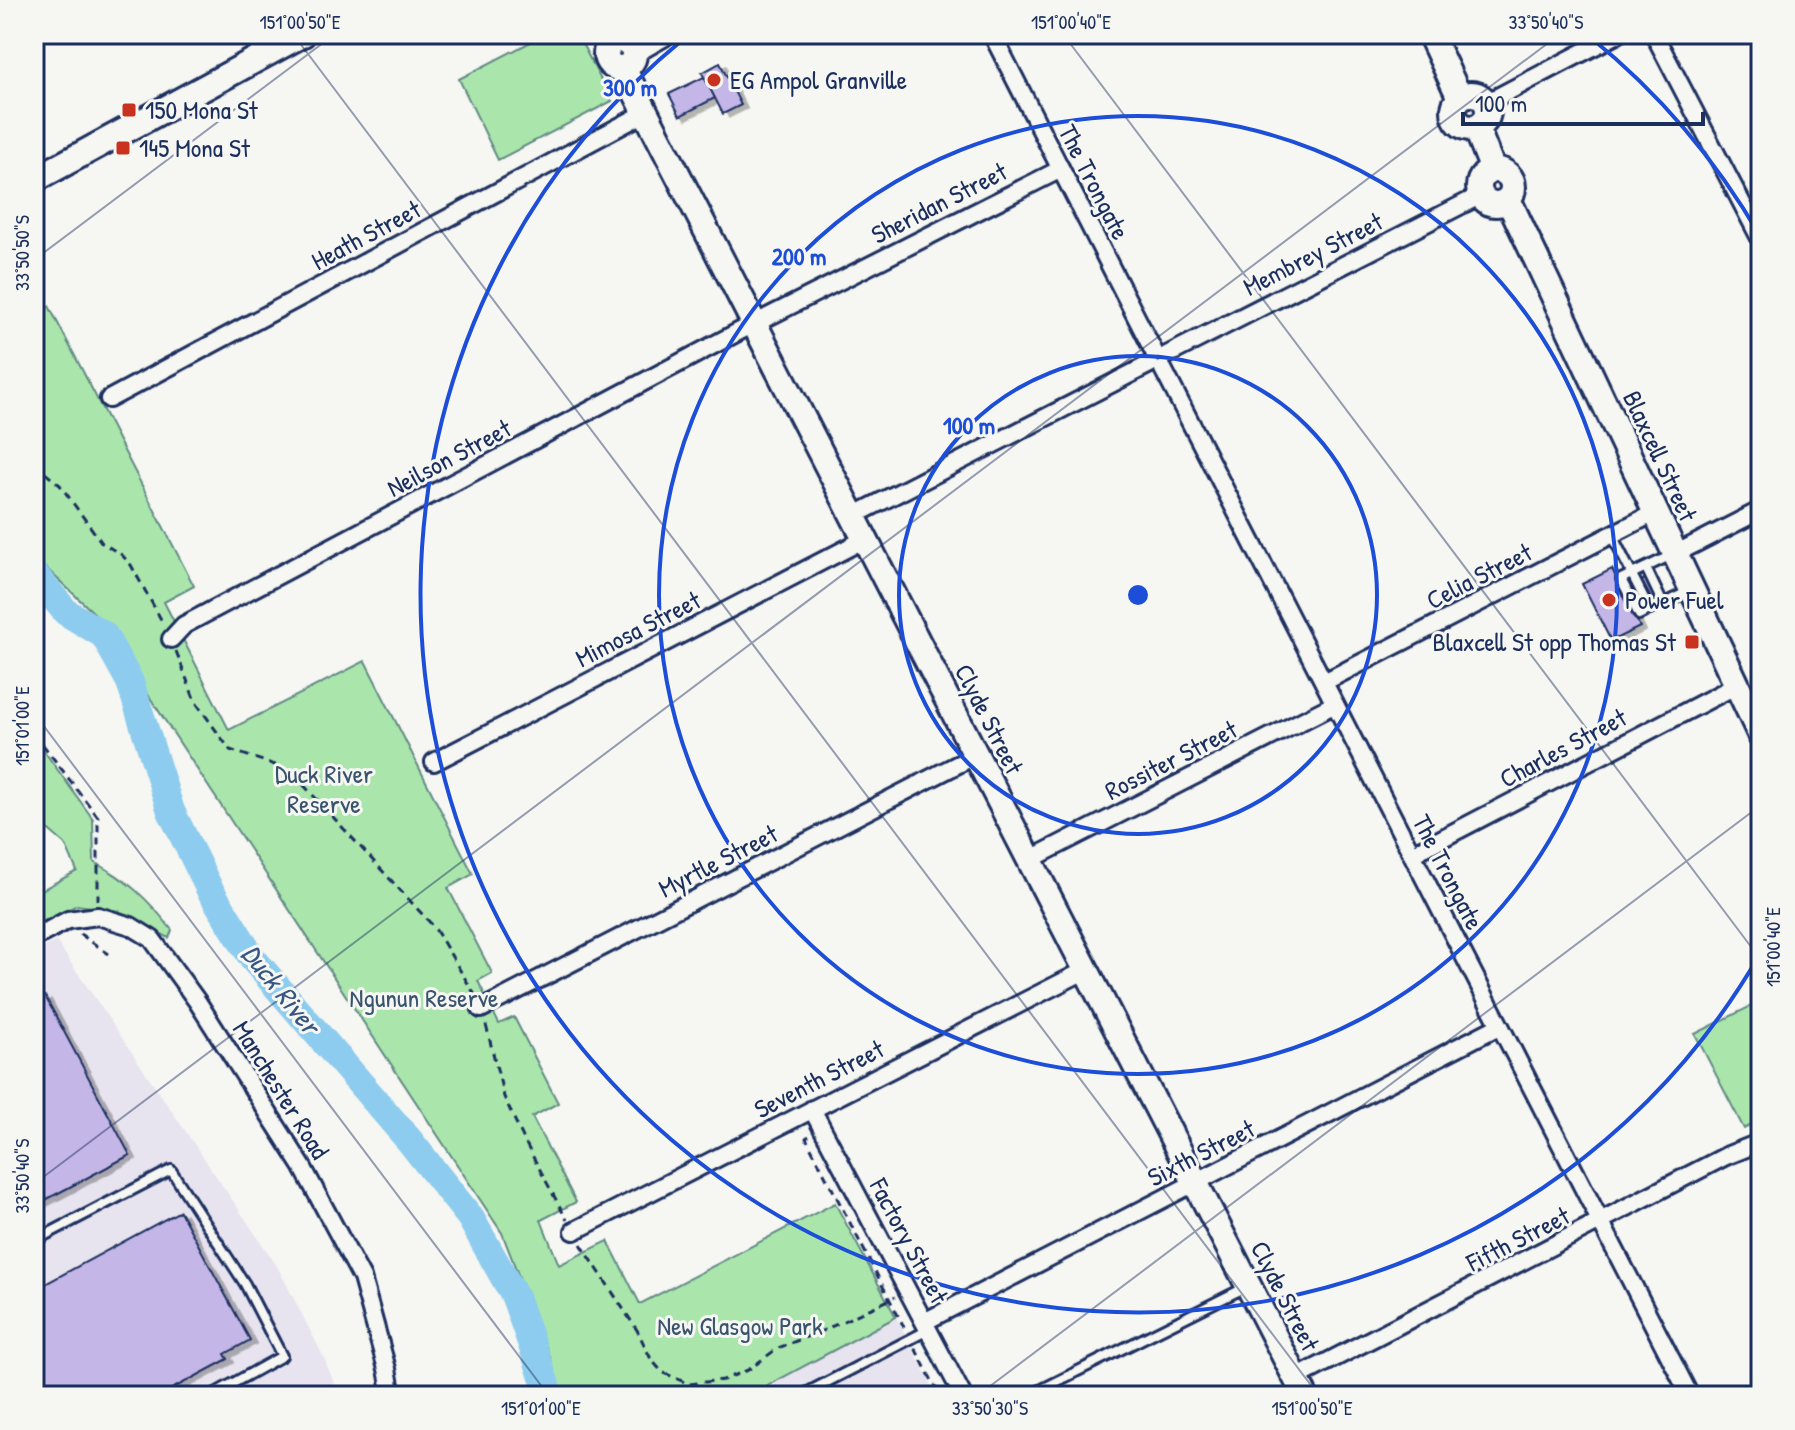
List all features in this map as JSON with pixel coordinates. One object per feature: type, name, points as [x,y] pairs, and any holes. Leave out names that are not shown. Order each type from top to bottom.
[{"type":"main road","points":[[34,180],[303,34]]},
{"type":"main road","points":[[616,46],[662,34]]},
{"type":"main road","points":[[1430,34],[1460,98]]},
{"type":"main road","name":"Clyde Street","points":[[616,46],[645,113],[1249,1286],[1298,1390]]},
{"type":"main road","points":[[1475,94],[1486,103],[1487,118],[1476,127],[1465,127],[1456,119],[1455,108],[1460,98],[1475,94]]},
{"type":"main road","points":[[1476,127],[1493,170]]},
{"type":"main road","points":[[1493,170],[1503,172],[1511,179],[1513,189],[1508,199],[1493,204],[1481,195],[1480,180],[1493,170]]},
{"type":"main road","name":"Blaxcell Street","points":[[1508,199],[1692,590],[1745,677],[1761,736]]},
{"type":"street","name":"The Trongate","points":[[992,34],[1690,1396]]},
{"type":"street","points":[[1486,103],[1618,34]]},
{"type":"street","points":[[1654,34],[1761,240]]},
{"type":"street","name":"Heath Street","points":[[109,399],[645,113]]},
{"type":"street","name":"Sheridan Street","points":[[754,324],[1061,169]]},
{"type":"street","name":"Membrey Street","points":[[853,516],[1481,195]]},
{"type":"street","name":"Neilson Street","points":[[171,639],[184,625],[198,617],[754,324]]},
{"type":"street","points":[[1675,554],[1761,510]]},
{"type":"street","name":"Celia Street","points":[[1324,682],[1656,512]]},
{"type":"street","name":"Mimosa Street","points":[[434,762],[865,539]]},
{"type":"street","name":"Charles Street","points":[[1412,854],[1745,677]]},
{"type":"street","name":"Rossiter Street","points":[[1029,860],[1335,704]]},
{"type":"street","name":"Myrtle Street","points":[[481,1009],[976,755]]},
{"type":"street","name":"Manchester Road","points":[[34,938],[68,920],[98,916],[131,926],[152,939],[197,1001],[302,1166],[362,1278],[392,1396]]},
{"type":"street","name":"Seventh Street","points":[[574,1231],[1086,970]]},
{"type":"street","name":"Sixth Street","points":[[926,1325],[1499,1026]]},
{"type":"street","name":"Factory Street","points":[[812,1109],[963,1396]]},
{"type":"street","name":"Fifth Street","points":[[1298,1390],[1726,1156],[1761,1142]]},
{"type":"lane","points":[[1612,535],[1650,610]]},
{"type":"lane","points":[[1675,554],[1621,579],[1639,615],[1692,590]]},
{"type":"lane","points":[[1646,568],[1663,604]]},
{"type":"lane","points":[[34,1241],[171,1170],[245,1284],[282,1356],[210,1396]]},
{"type":"lane","points":[[1028,1396],[1249,1286]]},
{"type":"lane","points":[[800,1396],[910,1339],[926,1325]]},
{"type":"path","points":[[34,464],[60,485],[102,543],[122,555],[131,565],[171,639],[195,701],[230,750],[281,767],[299,780],[434,927],[466,977],[481,1009],[504,1097],[525,1142],[596,1270],[662,1372],[689,1384],[723,1380],[748,1370],[778,1348],[908,1291]]},
{"type":"path","points":[[1745,677],[1761,666]]},
{"type":"path","points":[[34,733],[98,817],[98,916]]},
{"type":"path","points":[[68,920],[75,930],[109,954]]},
{"type":"path","points":[[822,1129],[806,1138],[940,1396]]},
{"type":"shaded area","points":[[56,941],[277,1266],[323,1356],[339,1396],[34,1396],[34,953]]},
{"type":"shaded area","points":[[896,1317],[937,1396],[748,1396]]},
{"type":"green space","points":[[546,34],[577,34],[612,101],[498,160],[459,79]]},
{"type":"green space","points":[[49,306],[194,586],[164,602],[229,730],[365,661],[473,874],[448,888],[492,973],[478,981],[499,1024],[514,1017],[558,1103],[532,1117],[576,1202],[541,1220],[559,1265],[608,1241],[640,1304],[835,1203],[896,1317],[748,1396],[558,1396],[551,1359],[502,1233],[95,614],[34,557],[34,314]]},
{"type":"green space","points":[[34,737],[93,819],[94,862],[127,883],[146,900],[172,930],[169,938],[119,911],[77,905],[34,926],[34,894],[77,871],[65,844],[34,817]]},
{"type":"green space","points":[[1761,1001],[1761,1120],[1744,1129],[1695,1034]]},
{"type":"building","points":[[720,63],[741,105],[723,114],[702,73]]},
{"type":"building","points":[[704,77],[715,98],[680,116],[669,94]]},
{"type":"building","name":"Power Fuel","points":[[1612,569],[1640,627],[1611,641],[1582,584]]},
{"type":"building","points":[[1651,576],[1660,596],[1631,610],[1622,590]]},
{"type":"building","points":[[45,996],[130,1155],[34,1206],[34,1002]]},
{"type":"building","points":[[180,1211],[250,1340],[225,1354],[228,1359],[159,1396],[34,1396],[34,1290]]},
{"type":"waterway","name":"Duck River","points":[[34,574],[66,612],[104,635],[130,682],[171,811],[210,890],[253,959],[409,1140],[470,1217],[515,1297],[550,1396]]},
{"type":"place","name":"EG Ampol Granville","points":[[714,80]]},
{"type":"place","name":"150 Mona St","points":[[129,110]]},
{"type":"place","name":"145 Mona St","points":[[123,148]]},
{"type":"place","name":"Power Fuel","points":[[1609,600]]},
{"type":"place","name":"Blaxcell St opp Thomas St","points":[[1692,642]]},
{"type":"park label","name":"Duck River Reserve","points":[[324,789]]},
{"type":"park label","name":"Ngunun Reserve","points":[[424,998]]},
{"type":"park label","name":"New Glasgow Park","points":[[740,1326]]}]
